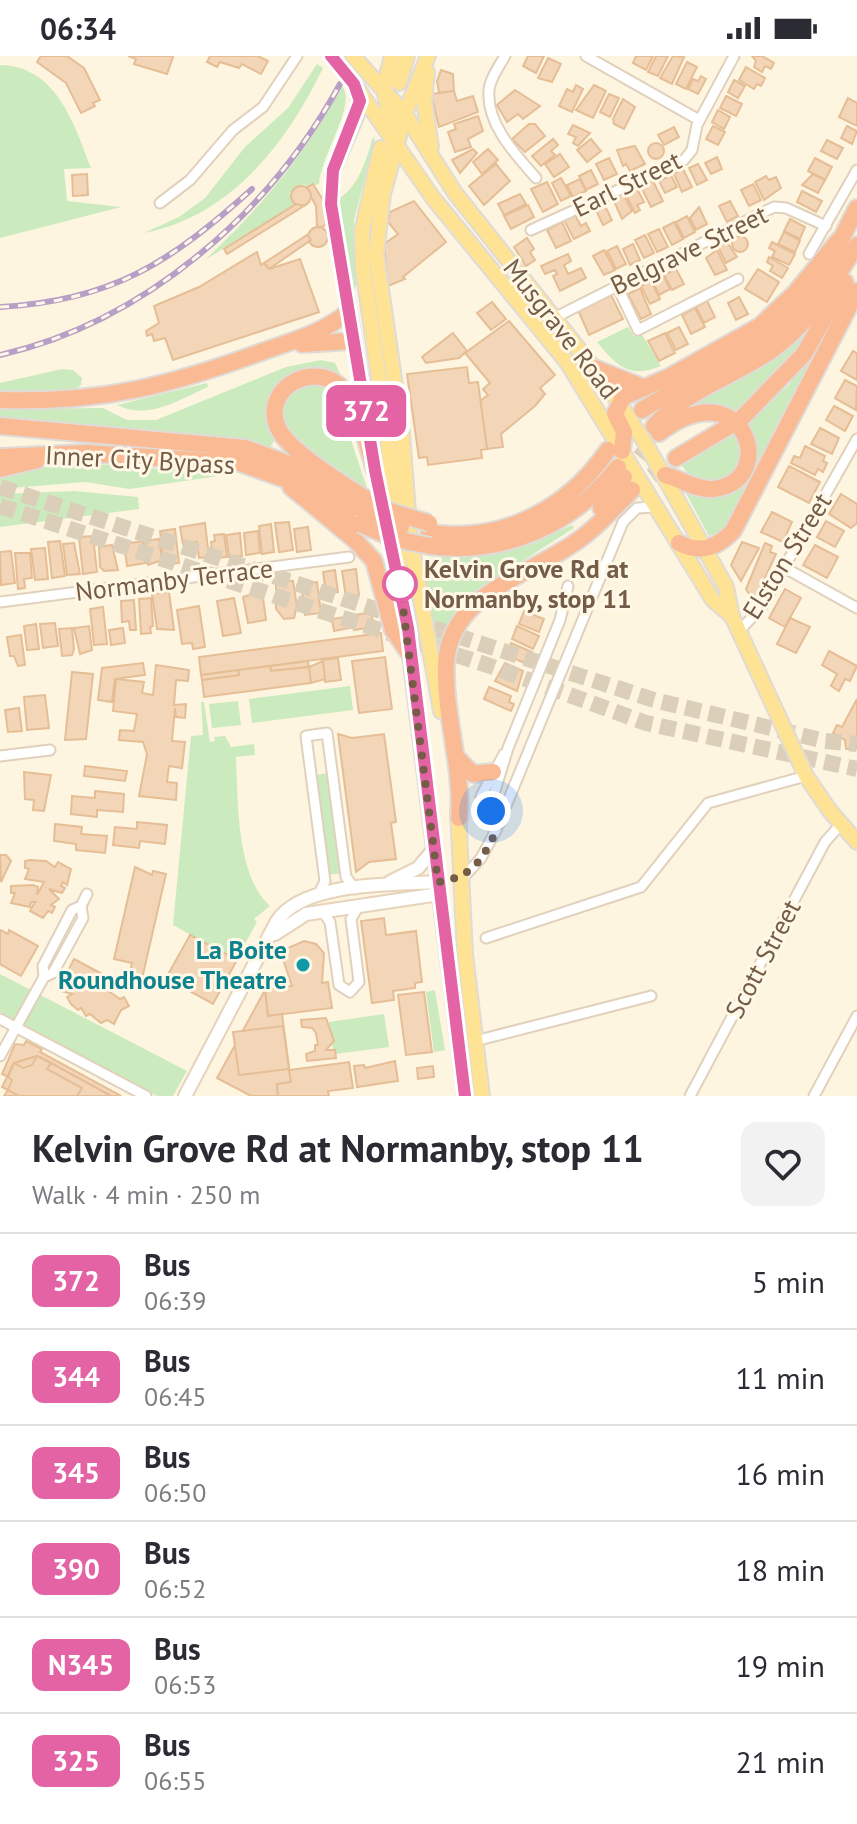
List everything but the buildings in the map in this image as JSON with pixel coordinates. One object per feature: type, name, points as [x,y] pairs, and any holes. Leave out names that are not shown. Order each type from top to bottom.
[{"type":"highway","points":[[665,475],[701,488],[725,486],[746,466],[749,444],[738,423],[719,412],[696,414],[656,430],[682,392],[781,325],[815,288],[857,208]]},
{"type":"highway","points":[[499,586],[506,575],[574,533],[613,493],[621,467],[624,432],[615,414],[619,402],[626,395],[645,388],[760,326],[795,293],[839,240]]},
{"type":"highway","points":[[642,410],[751,364],[790,335],[826,295],[857,245]]},
{"type":"highway","points":[[676,458],[737,421],[804,354],[857,259]]},
{"type":"highway","points":[[679,543],[696,550],[706,549],[726,538],[739,522],[857,291]]},
{"type":"highway","points":[[0,400],[67,401],[114,396],[199,373],[281,345],[322,330],[347,313]]},
{"type":"highway","points":[[281,345],[352,341]]},
{"type":"highway","points":[[594,368],[645,388]]},
{"type":"highway","points":[[375,470],[352,405],[341,387],[323,377],[308,376],[294,380],[283,390],[275,417],[284,437],[359,509],[392,512],[430,534]]},
{"type":"highway","name":"Inner City Bypass","points":[[0,426],[245,448],[292,465],[359,509],[395,539],[430,534],[479,534],[513,526],[552,508],[621,467]]},
{"type":"highway","points":[[0,469],[23,466],[53,453]]},
{"type":"highway","name":"Inner City Bypass","points":[[0,457],[53,453],[223,460],[282,476],[359,509]]},
{"type":"highway","points":[[459,818],[458,759],[447,657],[453,637],[469,611],[499,586],[581,538],[621,467]]},
{"type":"highway","name":"Inner City Bypass","points":[[430,534],[489,546],[523,537],[564,518],[621,467]]},
{"type":"highway","points":[[282,476],[297,494],[370,555],[379,573],[393,630],[411,656]]},
{"type":"highway","points":[[489,546],[504,548],[548,535],[579,519],[613,493]]},
{"type":"highway","points":[[458,759],[473,774],[493,772]]},
{"type":"main road","name":"Musgrave Road","points":[[331,56],[354,84],[391,145],[554,344],[621,467],[657,507],[713,600],[732,616]]},
{"type":"main road","points":[[392,56],[391,145],[377,235],[381,340],[402,558],[402,592],[465,1096]]},
{"type":"main road","points":[[391,85],[407,56]]},
{"type":"main road","points":[[428,56],[391,145],[362,232],[365,281],[402,434],[413,559],[459,818],[465,954],[482,1096]]},
{"type":"main road","points":[[428,56],[424,101],[433,158]]},
{"type":"main road","name":"Musgrave Road","points":[[355,58],[391,85],[405,114],[460,200],[619,402],[665,475],[726,587],[732,616],[806,776],[857,842]]},
{"type":"main road","points":[[354,84],[359,110],[332,176],[332,215],[390,553],[402,592]]},
{"type":"main road","points":[[347,313],[362,295],[365,281]]},
{"type":"main road","points":[[352,341],[381,340]]},
{"type":"main road","points":[[439,888],[462,879]]},
{"type":"street","points":[[160,203],[175,194],[228,135],[255,111],[268,90],[275,86],[297,56]]},
{"type":"street","points":[[505,56],[491,84],[490,97],[505,141],[536,178]]},
{"type":"street","points":[[586,56],[699,120]]},
{"type":"street","name":"Earl Street","points":[[531,230],[684,160],[692,150],[699,120],[734,56]]},
{"type":"street","points":[[809,254],[857,170]]},
{"type":"street","name":"Belgrave Street","points":[[554,318],[774,207],[786,208],[826,226]]},
{"type":"street","points":[[617,286],[638,330],[738,279]]},
{"type":"street","name":"Elston Street","points":[[740,630],[761,608],[857,439]]},
{"type":"street","points":[[462,879],[481,858],[498,826],[623,522],[637,508],[657,507]]},
{"type":"street","name":"Normanby Terrace","points":[[0,602],[349,557]]},
{"type":"street","points":[[785,568],[857,608]]},
{"type":"street","points":[[498,826],[490,806],[508,748],[560,620],[568,586]]},
{"type":"street","points":[[319,894],[325,881],[306,736],[327,733],[346,877],[355,889]]},
{"type":"street","points":[[498,826],[483,820],[480,806],[493,772],[508,748]]},
{"type":"street","points":[[0,756],[50,750]]},
{"type":"street","points":[[486,938],[641,887],[708,803],[806,776]]},
{"type":"street","name":"Scott Street","points":[[690,1096],[825,842],[841,824]]},
{"type":"street","points":[[375,887],[415,871],[434,849]]},
{"type":"street","points":[[185,1096],[287,910],[319,894],[375,887],[439,888]]},
{"type":"street","points":[[270,939],[295,918],[439,888]]},
{"type":"street","points":[[0,1056],[44,977],[53,973],[83,918],[81,906],[87,894]]},
{"type":"street","points":[[322,911],[330,922],[339,985],[350,992],[359,982],[351,919],[358,907]]},
{"type":"street","points":[[475,1041],[651,996]]},
{"type":"street","points":[[814,1096],[857,1016]]},
{"type":"street","points":[[0,1019],[146,1096]]},
{"type":"green space","points":[[317,64],[323,68],[292,123],[252,173],[203,211],[144,233],[179,217],[205,198],[245,147],[288,108]]},
{"type":"green space","points":[[0,65],[35,75],[49,86],[70,116],[91,168],[64,169],[67,201],[121,207],[0,238]]},
{"type":"green space","points":[[342,86],[345,105],[319,184],[307,187],[304,184],[289,193],[296,204],[205,260],[281,179]]},
{"type":"green space","points":[[373,137],[375,140],[354,220],[358,282],[350,298],[337,200],[356,180]]},
{"type":"green space","points":[[828,304],[807,343],[737,414],[711,405],[682,412]]},
{"type":"green space","points":[[831,325],[729,528],[709,536],[682,486],[717,495],[734,489],[749,464],[754,448],[746,422],[789,385]]},
{"type":"green space","points":[[628,327],[634,336],[641,333],[661,366],[640,371],[624,368],[597,342]]},
{"type":"green space","points":[[321,360],[335,363],[343,380],[312,370],[297,373],[282,382],[276,438],[270,447],[233,438],[0,419],[0,409],[103,408],[127,420],[156,420],[286,367]]},
{"type":"green space","points":[[62,369],[73,370],[82,378],[81,385],[73,392],[0,391],[0,383]]},
{"type":"green space","points":[[302,382],[327,385],[336,395],[370,497],[284,429],[281,404]]},
{"type":"green space","points":[[207,383],[208,387],[152,410],[140,411],[117,405]]},
{"type":"green space","points":[[736,429],[742,458],[732,472],[715,480],[690,477],[680,463]]},
{"type":"green space","points":[[71,464],[225,475],[130,489],[85,482],[0,489],[0,473]]},
{"type":"green space","points":[[74,491],[138,497],[139,509],[0,527],[0,494]]},
{"type":"green space","points":[[572,525],[574,528],[477,590],[455,616],[439,654],[424,600],[422,558],[503,552],[534,543]]},
{"type":"green space","points":[[350,686],[353,710],[252,723],[249,699]]},
{"type":"green space","points":[[238,701],[241,725],[212,728],[209,704]]},
{"type":"green space","points":[[201,702],[204,702],[210,742],[215,741],[214,737],[225,736],[231,747],[254,744],[255,755],[236,757],[241,836],[251,876],[270,906],[254,919],[257,922],[236,960],[173,925],[191,736],[203,735]]},
{"type":"green space","points":[[330,773],[344,873],[327,875],[313,775]]},
{"type":"green space","points":[[0,974],[187,1071],[173,1096],[157,1096],[0,1012]]},
{"type":"green space","points":[[435,990],[445,1050],[434,1052],[426,992]]},
{"type":"green space","points":[[384,1014],[389,1047],[335,1054],[329,1022]]},
{"type":"tunnel","points":[[625,476],[659,433]]},
{"type":"tunnel","points":[[632,490],[676,458]]},
{"type":"tunnel","points":[[0,487],[654,700],[825,741],[857,744]]},
{"type":"tunnel","points":[[0,506],[493,667],[646,723],[857,769]]},
{"type":"railway","points":[[0,355],[53,339],[105,317],[153,289],[198,255],[240,217],[278,176],[312,131],[340,84]]},
{"type":"railway","points":[[0,307],[75,296],[138,273],[194,237],[252,189]]},
{"type":"bus line","name":"372","points":[[331,56],[358,89],[360,101],[333,170],[331,204],[350,333],[390,553],[402,592],[408,628],[465,1096]]},
{"type":"place","name":"Kelvin Grove Rd at Normanby, stop 11","points":[[400,584]]},
{"type":"place","name":"La Boite Roundhouse Theatre","points":[[303,965]]},
{"type":"route","points":[[400,584],[424,753],[438,882],[462,879],[479,861],[500,823],[491,811]]}]
